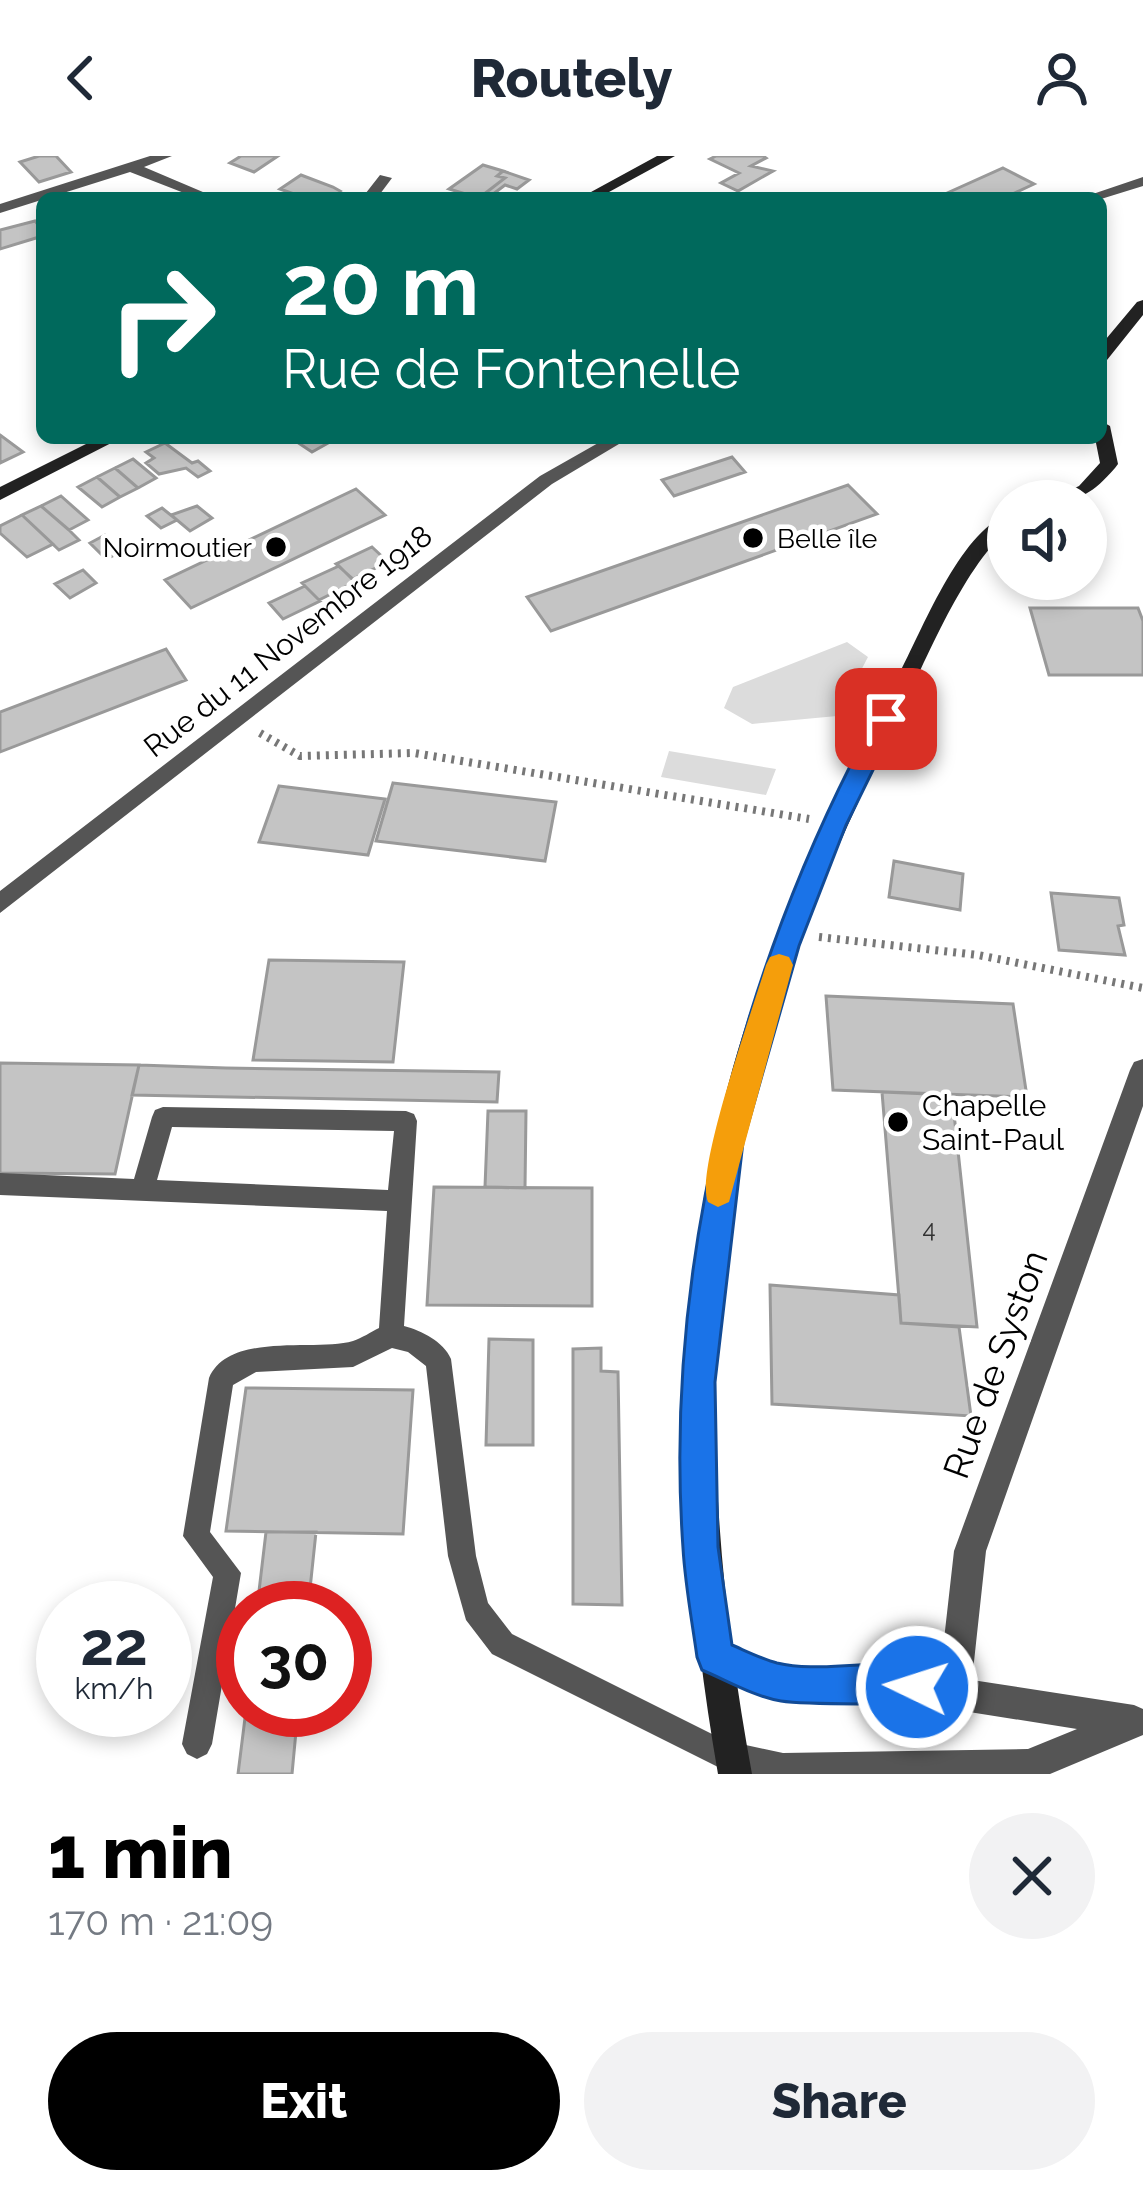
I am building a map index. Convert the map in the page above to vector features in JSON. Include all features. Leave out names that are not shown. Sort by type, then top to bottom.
[{"type":"street","points":[[53,192],[165,156]]},
{"type":"street","points":[[599,192],[668,156]]},
{"type":"street","points":[[130,167],[195,192]]},
{"type":"street","points":[[374,192],[385,178]]},
{"type":"street","points":[[1107,192],[1143,182]]},
{"type":"street","points":[[0,209],[36,197]]},
{"type":"street","points":[[1107,349],[1143,305]]},
{"type":"street","points":[[0,494],[100,444]]},
{"type":"street","name":"Rue du 11 Novembre 1918","points":[[0,904],[546,480],[609,444]]},
{"type":"street","points":[[1094,480],[1109,464],[1105,444]]},
{"type":"street","points":[[987,537],[979,544],[834,825],[793,929],[728,1142],[698,1382],[700,1547],[733,1767],[1017,1770],[1139,1721]]},
{"type":"street","name":"Rue de Syston","points":[[954,1692],[970,1551],[1143,1070]]},
{"type":"street","points":[[715,1657],[779,1682],[881,1682],[1139,1721]]},
{"type":"lane","points":[[143,1190],[163,1117],[406,1121],[391,1335]]},
{"type":"lane","points":[[0,1184],[399,1201]]},
{"type":"lane","points":[[197,1744],[227,1573],[196,1536],[222,1378],[253,1360],[353,1354],[391,1335],[414,1341],[438,1358],[462,1556],[476,1610],[502,1644],[733,1767]]},
{"type":"path","points":[[300,756],[414,753],[834,825]]},
{"type":"path","points":[[793,929],[833,941],[978,955],[1143,988]]},
{"type":"shaded area","points":[[847,642],[868,657],[837,716],[752,724],[724,708],[733,687]]},
{"type":"shaded area","points":[[669,751],[776,769],[766,795],[661,777]]},
{"type":"building","points":[[56,156],[71,172],[39,182],[20,162]]},
{"type":"building","points":[[241,156],[278,156],[254,172],[230,163]]},
{"type":"building","points":[[763,156],[766,158],[751,166],[773,171],[738,191],[721,183],[739,173],[710,159]]},
{"type":"building","points":[[483,165],[503,171],[497,176],[505,178],[487,192],[449,189]]},
{"type":"building","points":[[1003,168],[1034,184],[1017,192],[949,192]]},
{"type":"building","points":[[503,171],[529,180],[517,189],[505,185],[487,192],[505,178],[497,176]]},
{"type":"building","points":[[301,175],[340,191],[288,192],[280,189]]},
{"type":"building","points":[[35,221],[36,238],[0,249],[0,230]]},
{"type":"building","points":[[0,435],[23,452],[0,463]]},
{"type":"building","points":[[166,444],[210,471],[198,477],[186,468],[159,474],[146,463],[154,458],[146,452]]},
{"type":"building","points":[[300,444],[326,444],[312,452]]},
{"type":"building","points":[[732,457],[745,472],[674,496],[662,480]]},
{"type":"building","points":[[133,459],[156,478],[138,488],[115,468]]},
{"type":"building","points":[[115,468],[138,488],[120,497],[97,477]]},
{"type":"building","points":[[97,477],[120,497],[102,507],[78,487]]},
{"type":"building","name":"Belle île","points":[[848,485],[877,514],[551,631],[527,597]]},
{"type":"building","name":"Noirmoutier","points":[[356,489],[385,515],[191,608],[165,580]]},
{"type":"building","points":[[61,496],[88,520],[69,530],[41,506]]},
{"type":"building","points":[[41,506],[79,540],[59,550],[22,515]]},
{"type":"building","points":[[197,506],[212,518],[190,531],[171,515]]},
{"type":"building","points":[[162,508],[177,520],[161,528],[147,516]]},
{"type":"building","points":[[22,515],[53,544],[27,557],[0,533],[0,526]]},
{"type":"building","points":[[105,535],[123,551],[106,559],[90,543]]},
{"type":"building","points":[[372,547],[388,562],[353,579],[336,564]]},
{"type":"building","points":[[339,566],[355,582],[319,600],[302,583]]},
{"type":"building","points":[[83,570],[96,583],[70,598],[55,584]]},
{"type":"building","points":[[305,586],[320,601],[283,619],[269,603]]},
{"type":"building","points":[[1030,608],[1138,608],[1143,621],[1143,675],[1049,675]]},
{"type":"building","points":[[166,649],[186,680],[0,752],[0,712]]},
{"type":"building","points":[[393,783],[556,802],[545,861],[376,841]]},
{"type":"building","points":[[279,786],[385,799],[368,855],[259,842]]},
{"type":"building","points":[[894,861],[963,874],[960,910],[889,897]]},
{"type":"building","points":[[1051,893],[1119,898],[1124,925],[1118,926],[1125,955],[1059,950]]},
{"type":"building","points":[[269,960],[404,962],[393,1062],[253,1060]]},
{"type":"building","points":[[826,996],[1013,1004],[1027,1097],[833,1090]]},
{"type":"building","points":[[0,1063],[139,1065],[115,1174],[0,1173]]},
{"type":"building","points":[[139,1065],[499,1072],[497,1102],[132,1095]]},
{"type":"building","points":[[882,1092],[952,1095],[977,1327],[901,1323]]},
{"type":"building","points":[[488,1111],[526,1111],[525,1188],[485,1187]]},
{"type":"building","points":[[434,1187],[592,1188],[592,1306],[427,1305]]},
{"type":"building","points":[[770,1285],[899,1295],[901,1323],[959,1327],[971,1416],[772,1404]]},
{"type":"building","points":[[489,1339],[533,1340],[533,1445],[486,1445]]},
{"type":"building","points":[[601,1348],[601,1371],[618,1372],[622,1605],[573,1604],[573,1349]]},
{"type":"building","points":[[246,1388],[413,1390],[403,1534],[226,1531]]},
{"type":"building","points":[[266,1532],[316,1532],[311,1581],[260,1581]]},
{"type":"building","points":[[243,1737],[295,1737],[292,1774],[238,1774]]},
{"type":"slow traffic","points":[[718,1192],[779,965]]},
{"type":"place","name":"Belle île","points":[[753,538]]},
{"type":"place","name":"Noirmoutier","points":[[276,547]]},
{"type":"place","name":"Chapelle Saint-Paul","points":[[898,1122]]},
{"type":"route","points":[[886,719],[834,825],[785,946],[728,1142],[698,1382],[700,1547],[715,1657],[779,1682],[881,1682],[917,1687]]}]
